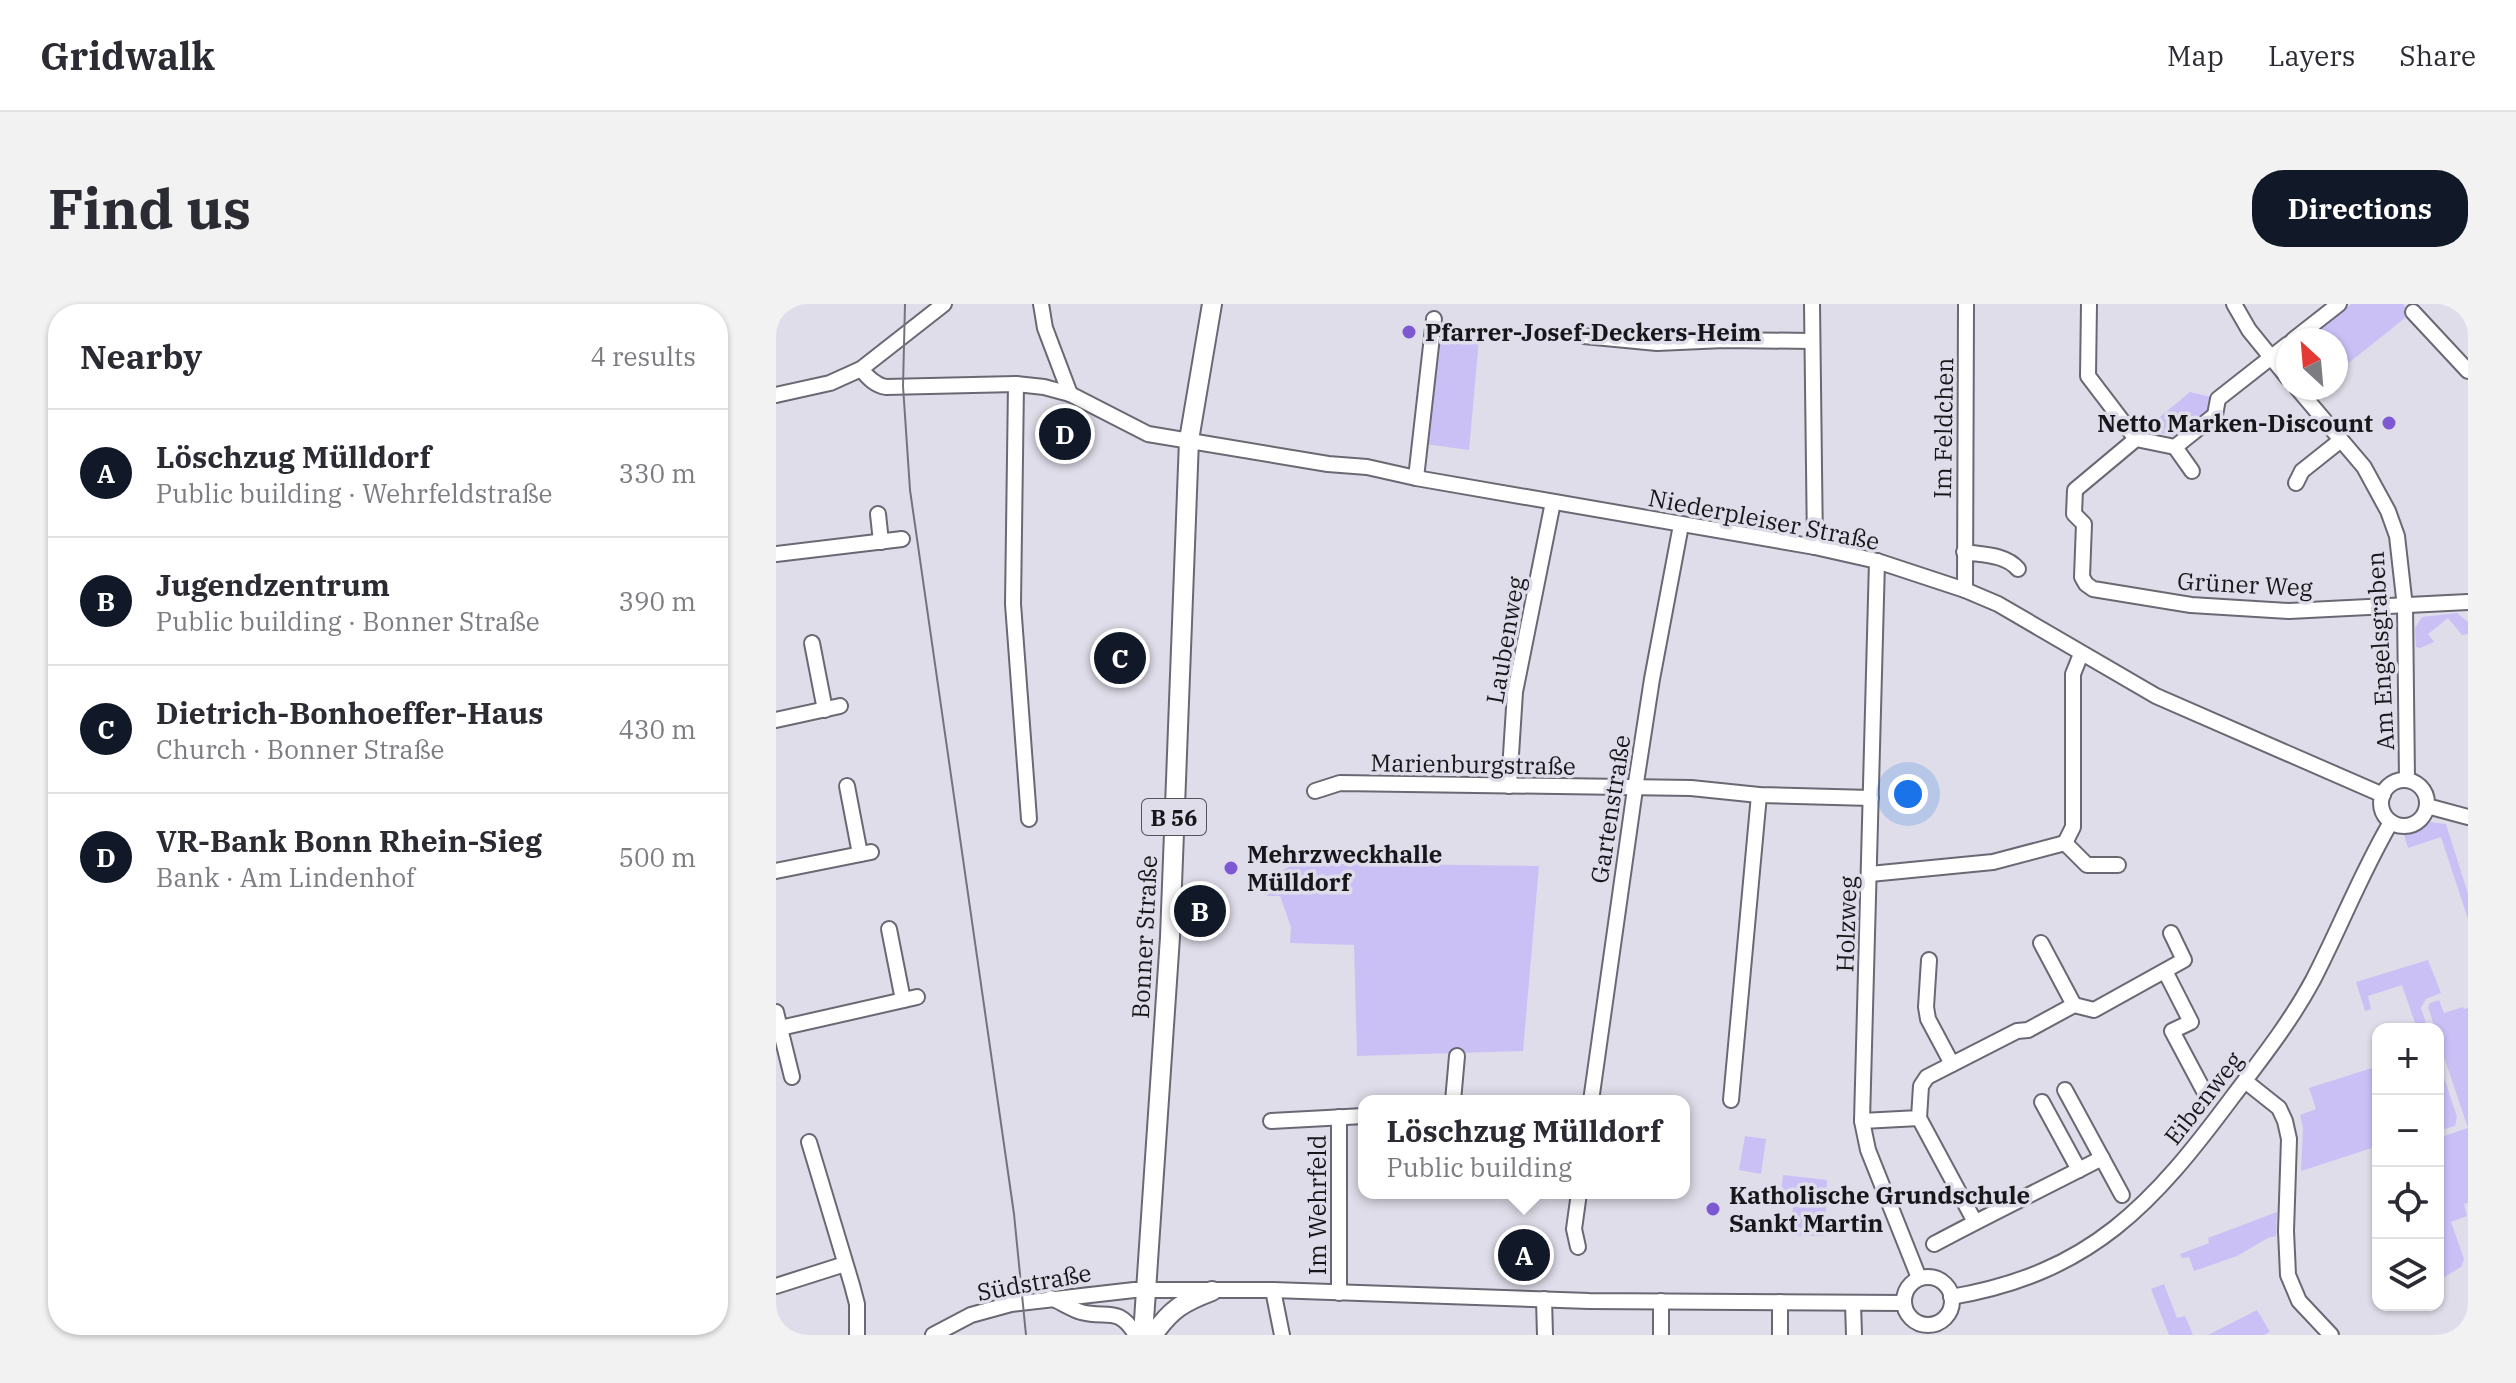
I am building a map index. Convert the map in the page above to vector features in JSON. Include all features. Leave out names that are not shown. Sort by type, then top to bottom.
[{"type":"main road","name":"Bonner Straße","points":[[1143,1335],[1170,937],[1189,440],[1212,304]]},
{"type":"main road","points":[[1153,1335],[1167,1315],[1186,1301],[1212,1291]]},
{"type":"street","points":[[776,395],[830,383],[861,369],[944,304]]},
{"type":"street","points":[[1041,304],[1045,328],[1070,394]]},
{"type":"street","points":[[1812,304],[1815,547]]},
{"type":"street","name":"Im Feldchen","points":[[1965,590],[1966,304]]},
{"type":"street","points":[[2089,304],[2088,376],[2136,439],[2175,447],[2192,471]]},
{"type":"street","points":[[2234,304],[2276,365]]},
{"type":"street","points":[[2308,328],[2339,304]]},
{"type":"street","points":[[2413,312],[2462,357],[2468,371]]},
{"type":"street","points":[[1416,478],[1434,319]]},
{"type":"street","points":[[1584,336],[1657,343],[1812,341]]},
{"type":"street","points":[[2175,447],[2215,415],[2218,399],[2276,353]]},
{"type":"street","name":"Niederpleiser Straße","points":[[861,369],[880,386],[886,387],[1016,384],[1044,387],[1070,394],[1148,434],[1348,467],[1367,467],[1815,547],[1877,561],[1998,604],[2156,696],[2383,795]]},
{"type":"street","points":[[1016,384],[1013,604],[1029,819]]},
{"type":"street","name":"Am Engelsgraben","points":[[2307,400],[2364,467],[2388,511],[2397,536],[2405,607],[2407,780]]},
{"type":"street","name":"Grüner Weg","points":[[2136,439],[2075,490],[2074,514],[2084,524],[2082,577],[2093,589],[2191,605],[2289,611],[2468,602]]},
{"type":"street","points":[[2296,483],[2302,471],[2341,440]]},
{"type":"street","name":"Laubenweg","points":[[1509,786],[1515,692],[1553,502]]},
{"type":"street","points":[[878,514],[881,542]]},
{"type":"street","name":"Gartenstraße","points":[[1592,1095],[1652,679],[1681,525]]},
{"type":"street","points":[[776,554],[902,539]]},
{"type":"street","points":[[1964,552],[2001,558],[2018,569]]},
{"type":"street","name":"Holzweg","points":[[1877,561],[1862,1121],[1868,1150],[1919,1278]]},
{"type":"street","points":[[812,643],[825,710]]},
{"type":"street","points":[[1870,874],[1993,862],[2065,843],[2073,827],[2073,674],[2081,654]]},
{"type":"street","points":[[776,720],[840,706]]},
{"type":"street","points":[[2407,780],[2420,787],[2427,806],[2413,824],[2406,826],[2391,822],[2381,808],[2383,795],[2392,783],[2407,780]]},
{"type":"street","name":"Marienburgstraße","points":[[1315,791],[1340,783],[1691,788],[1759,795],[1871,798]]},
{"type":"street","points":[[776,871],[865,853],[847,786]]},
{"type":"street","points":[[1731,1100],[1759,795]]},
{"type":"street","points":[[2427,806],[2468,817]]},
{"type":"street","name":"Eibenweg","points":[[1951,1297],[2006,1285],[2044,1271],[2080,1253],[2108,1234],[2151,1198],[2245,1081],[2305,994],[2391,822]]},
{"type":"street","points":[[2065,843],[2087,865],[2118,865]]},
{"type":"street","points":[[778,1028],[910,998],[889,929]]},
{"type":"street","points":[[1975,1222],[1919,1118],[1923,1081],[2017,1031],[2028,1030],[2074,1005],[2094,1010],[2184,960],[2171,933]]},
{"type":"street","points":[[2041,943],[2074,1005]]},
{"type":"street","points":[[1929,960],[1928,1019],[1952,1064]]},
{"type":"street","points":[[2165,971],[2191,1022],[2172,1031],[2205,1093]]},
{"type":"street","points":[[776,1012],[792,1077]]},
{"type":"street","points":[[1454,1095],[1457,1056]]},
{"type":"street","points":[[2245,1081],[2279,1108],[2285,1121],[2289,1139],[2288,1275],[2299,1301],[2331,1335]]},
{"type":"street","points":[[2065,1090],[2122,1195]]},
{"type":"street","points":[[2042,1102],[2079,1170]]},
{"type":"street","name":"Im Wehrfeld","points":[[1271,1121],[1358,1116]]},
{"type":"street","name":"Im Wehrfeld","points":[[1339,1117],[1339,1293]]},
{"type":"street","points":[[1862,1121],[1919,1118]]},
{"type":"street","points":[[809,1142],[857,1304],[857,1335]]},
{"type":"street","points":[[1934,1244],[2102,1158]]},
{"type":"street","points":[[1578,1199],[1574,1229],[1578,1247]]},
{"type":"street","points":[[776,1286],[845,1264]]},
{"type":"street","points":[[1926,1277],[1945,1284],[1951,1297],[1948,1313],[1937,1329],[1910,1317],[1904,1303],[1908,1287],[1919,1278],[1926,1277]]},
{"type":"street","name":"Südstraße","points":[[933,1335],[971,1315],[1011,1304],[1146,1290],[1904,1303]]},
{"type":"street","points":[[1273,1290],[1282,1335]]},
{"type":"street","points":[[1051,1298],[1082,1312],[1114,1313],[1131,1326],[1136,1335]]},
{"type":"street","points":[[1544,1299],[1545,1335]]},
{"type":"street","points":[[1661,1301],[1661,1335]]},
{"type":"street","points":[[1780,1302],[1780,1335]]},
{"type":"street","points":[[1853,1303],[1854,1335]]},
{"type":"shaded area","points":[[2351,304],[2403,304],[2410,314],[2348,363],[2348,328],[2323,328]]},
{"type":"shaded area","points":[[1438,325],[1480,328],[1469,450],[1425,444]]},
{"type":"shaded area","points":[[2190,392],[2211,397],[2207,412],[2179,437],[2144,430]]},
{"type":"shaded area","points":[[2457,613],[2468,622],[2468,634],[2462,635],[2448,618],[2428,634],[2434,642],[2416,647],[2415,628],[2422,617]]},
{"type":"shaded area","points":[[2430,822],[2446,824],[2468,894],[2468,919],[2441,837],[2408,848],[2404,835],[2418,831]]},
{"type":"shaded area","points":[[1296,863],[1539,866],[1523,1051],[1357,1056],[1354,945],[1290,943],[1291,927],[1280,896],[1267,896],[1281,871]]},
{"type":"shaded area","points":[[2428,960],[2441,993],[2426,999],[2421,1008],[2426,1023],[2415,1023],[2402,985],[2368,996],[2371,1009],[2365,1011],[2356,982]]},
{"type":"shaded area","points":[[2439,1000],[2444,1013],[2468,1008],[2468,1128],[2444,1057],[2444,1023],[2433,1023],[2428,1007]]},
{"type":"shaded area","points":[[2372,1068],[2372,1148],[2301,1171],[2303,1127],[2300,1115],[2316,1109],[2309,1088]]},
{"type":"shaded area","points":[[2444,1077],[2457,1117],[2455,1126],[2444,1129]]},
{"type":"shaded area","points":[[2468,1128],[2468,1203],[2464,1204],[2467,1216],[2451,1222],[2464,1259],[2461,1267],[2444,1277],[2444,1167],[2444,1136]]},
{"type":"shaded area","points":[[1745,1136],[1766,1139],[1761,1174],[1739,1170]]},
{"type":"shaded area","points":[[1783,1175],[1827,1180],[1825,1236],[1791,1235],[1793,1206],[1780,1204]]},
{"type":"shaded area","points":[[2277,1212],[2276,1236],[2237,1256],[2194,1271],[2189,1257],[2182,1258],[2180,1254],[2209,1243],[2208,1238]]},
{"type":"shaded area","points":[[2164,1284],[2177,1318],[2185,1316],[2193,1335],[2169,1335],[2151,1289]]},
{"type":"shaded area","points":[[2257,1310],[2270,1332],[2264,1335],[2208,1335]]},
{"type":"tram line","points":[[905,304],[903,386],[910,490],[1014,1214],[1026,1335]]},
{"type":"place","name":"Pfarrer-Josef-Deckers-Heim","points":[[1409,332]]},
{"type":"place","name":"Netto Marken-Discount","points":[[2389,423]]},
{"type":"place","name":"VR-Bank Bonn Rhein-Sieg","points":[[1065,434]]},
{"type":"place","name":"Dietrich-Bonhoeffer-Haus","points":[[1120,658]]},
{"type":"place","name":"Mehrzweckhalle Mülldorf","points":[[1231,868]]},
{"type":"place","name":"Jugendzentrum","points":[[1200,911]]},
{"type":"place","name":"Katholische Grundschule Sankt Martin","points":[[1713,1209]]},
{"type":"place","name":"Löschzug Mülldorf","points":[[1524,1255]]}]
